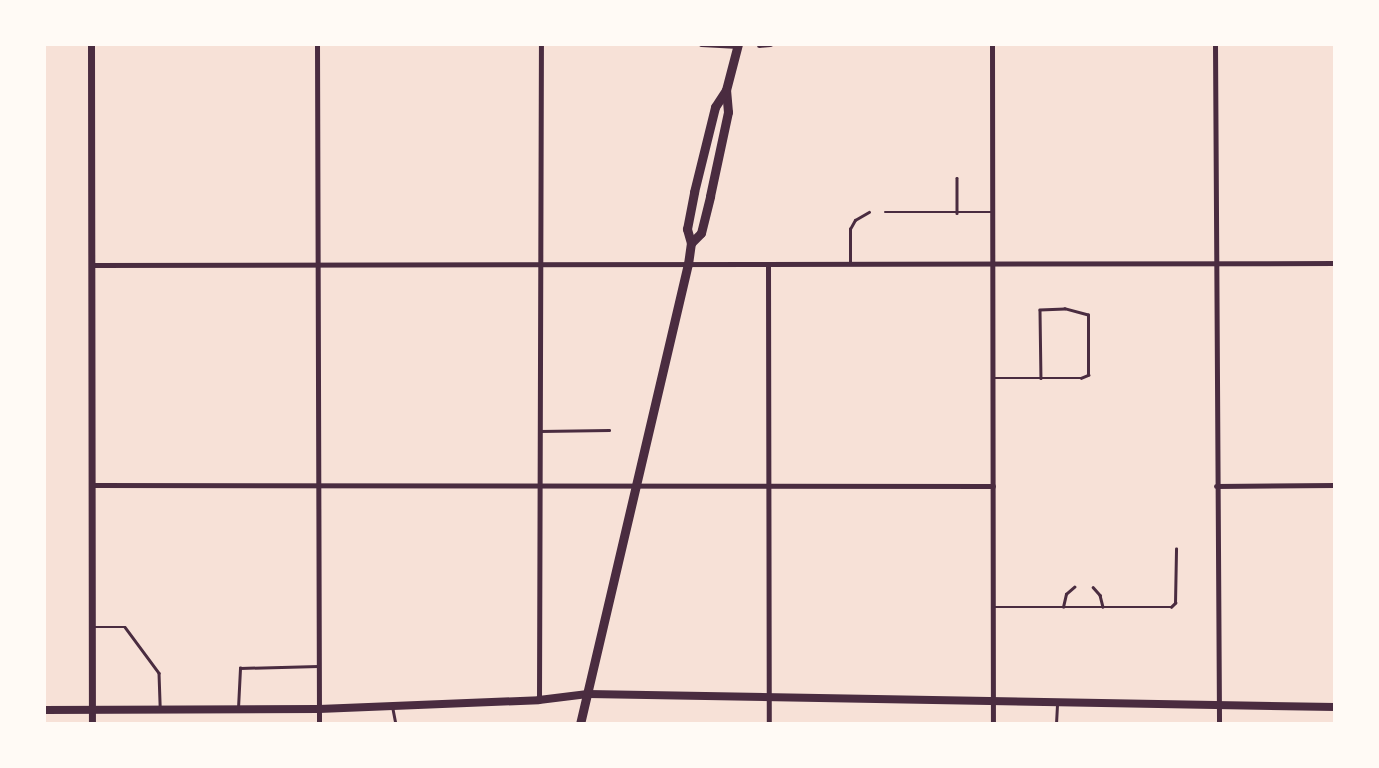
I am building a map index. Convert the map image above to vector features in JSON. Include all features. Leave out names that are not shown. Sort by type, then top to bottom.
[{"type":"main road","points":[[580,724],[688,264],[691,243],[687,229],[694,192],[715,107],[726,90],[738,45]]},
{"type":"main road","points":[[691,243],[701,233],[710,196],[728,112],[726,90]]},
{"type":"main road","points":[[44,710],[319,709],[539,700],[587,694],[768,695],[993,703],[1335,707]]},
{"type":"street","points":[[91,44],[92,724]]},
{"type":"street","points":[[317,44],[319,724]]},
{"type":"street","points":[[539,700],[541,44]]},
{"type":"street","points":[[701,44],[738,45]]},
{"type":"street","points":[[759,45],[770,44]]},
{"type":"street","points":[[992,44],[993,724]]},
{"type":"street","points":[[1215,44],[1219,724]]},
{"type":"street","points":[[92,265],[1335,263]]},
{"type":"street","points":[[768,264],[769,724]]},
{"type":"street","points":[[93,485],[993,486]]},
{"type":"street","points":[[1216,486],[1335,485]]},
{"type":"lane","points":[[957,178],[957,213]]},
{"type":"lane","points":[[850,263],[850,229],[855,220],[869,212]]},
{"type":"lane","points":[[885,212],[993,212]]},
{"type":"lane","points":[[993,378],[1041,378],[1081,378],[1088,375],[1088,314],[1065,309],[1040,310],[1041,378]]},
{"type":"lane","points":[[540,431],[609,430]]},
{"type":"lane","points":[[993,607],[1174,606],[1176,549]]},
{"type":"lane","points":[[1063,607],[1066,594],[1074,587]]},
{"type":"lane","points":[[1093,587],[1100,594],[1103,607]]},
{"type":"lane","points":[[93,627],[125,627],[159,673],[160,710]]},
{"type":"lane","points":[[237,710],[240,668],[318,666]]},
{"type":"lane","points":[[1056,724],[1057,704]]},
{"type":"lane","points":[[393,706],[396,724]]}]
